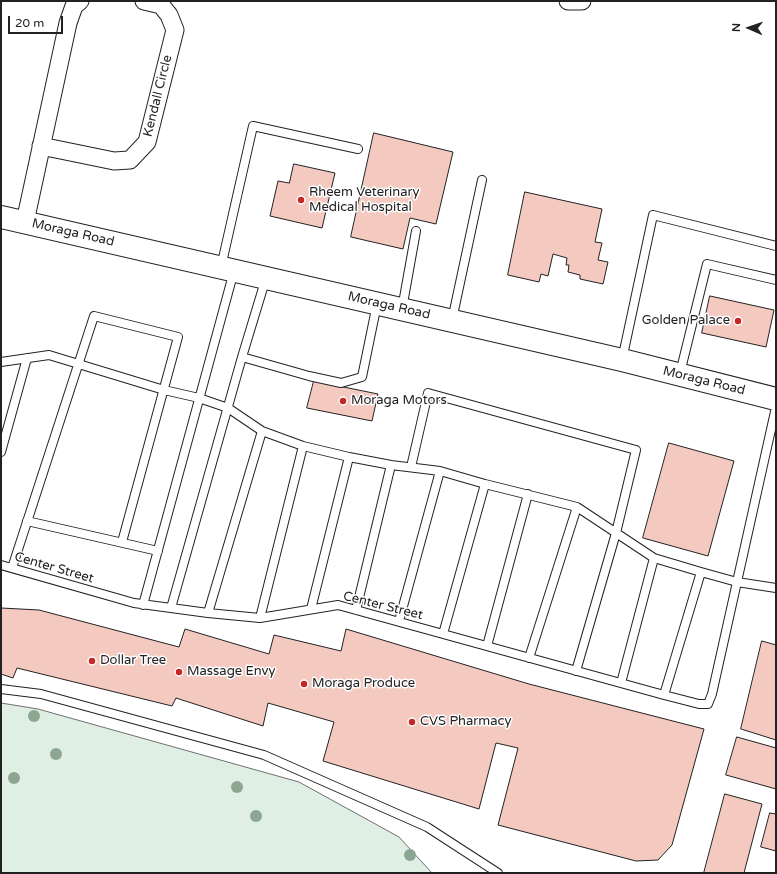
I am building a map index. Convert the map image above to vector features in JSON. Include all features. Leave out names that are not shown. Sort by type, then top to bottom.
[{"type":"main road","name":"Moraga Road","points":[[1,216],[622,360],[776,399]]},
{"type":"street","points":[[25,222],[68,23],[74,6],[80,1]]},
{"type":"street","name":"Kendall Circle","points":[[41,146],[114,161],[130,160],[147,142],[175,30],[169,15],[161,5],[144,1]]},
{"type":"street","points":[[568,1],[582,1]]},
{"type":"lane","points":[[143,605],[199,398],[228,269],[253,126],[358,149]]},
{"type":"lane","points":[[452,321],[482,180]]},
{"type":"lane","points":[[622,360],[653,215],[776,246]]},
{"type":"lane","points":[[402,309],[416,231]]},
{"type":"lane","points":[[680,374],[707,264],[776,280]]},
{"type":"lane","points":[[171,608],[242,357],[266,278]]},
{"type":"lane","points":[[242,357],[309,376],[342,383],[362,377],[377,303]]},
{"type":"lane","points":[[12,568],[94,316],[178,337],[122,542]]},
{"type":"lane","points":[[1,362],[49,355],[164,390],[199,398],[228,408],[262,431],[303,446],[391,465],[440,471],[577,507],[654,558],[737,582],[776,588]]},
{"type":"lane","points":[[1,452],[27,358]]},
{"type":"lane","points":[[411,467],[428,393],[636,450],[616,533],[576,670]]},
{"type":"lane","points":[[737,582],[776,407]]},
{"type":"lane","points":[[208,613],[262,431]]},
{"type":"lane","points":[[260,618],[303,446]]},
{"type":"lane","points":[[311,609],[349,457]]},
{"type":"lane","points":[[356,610],[391,465]]},
{"type":"lane","points":[[399,622],[440,471]]},
{"type":"lane","points":[[443,634],[485,484]]},
{"type":"lane","points":[[487,646],[528,494]]},
{"type":"lane","points":[[529,658],[577,507]]},
{"type":"lane","points":[[27,521],[158,551]]},
{"type":"lane","points":[[621,683],[654,558]]},
{"type":"lane","name":"Center Street","points":[[1,565],[134,603],[208,613],[260,618],[338,605],[699,704],[708,704],[712,694],[737,582]]},
{"type":"lane","points":[[664,695],[701,572]]},
{"type":"lane","points":[[1,689],[41,694],[264,755],[427,827],[498,873]]},
{"type":"green space","points":[[1,703],[38,709],[299,782],[399,837],[432,873],[1,873]]},
{"type":"building","points":[[374,133],[453,152],[436,224],[410,218],[403,249],[351,237]]},
{"type":"building","name":"Rheem Veterinary Medical Hospital","points":[[294,164],[335,173],[322,228],[270,216],[278,181],[289,183]]},
{"type":"building","points":[[525,192],[602,209],[595,242],[602,243],[598,260],[608,262],[603,284],[580,279],[580,275],[568,272],[569,265],[566,265],[567,258],[553,254],[548,276],[541,274],[539,282],[508,275]]},
{"type":"building","name":"Golden Palace","points":[[710,296],[774,310],[766,347],[702,333]]},
{"type":"building","name":"Moraga Motors","points":[[314,381],[378,394],[372,421],[307,408]]},
{"type":"building","points":[[669,443],[734,461],[708,556],[643,538]]},
{"type":"building","points":[[1,608],[39,610],[179,647],[185,629],[269,654],[274,635],[341,651],[346,629],[529,684],[704,729],[672,845],[658,860],[636,861],[498,825],[518,748],[496,743],[479,809],[323,761],[334,722],[268,703],[263,726],[176,698],[172,706],[17,668],[13,678],[1,674]]},
{"type":"building","points":[[762,641],[776,645],[776,740],[741,729]]},
{"type":"building","points":[[737,737],[776,748],[776,789],[726,775]]},
{"type":"building","points":[[725,794],[762,804],[744,873],[704,873]]},
{"type":"building","points":[[770,813],[776,814],[776,851],[761,847]]},
{"type":"place","name":"Rheem Veterinary Medical Hospital","points":[[301,200]]},
{"type":"place","name":"Golden Palace","points":[[738,321]]},
{"type":"place","name":"Moraga Motors","points":[[343,401]]},
{"type":"place","name":"Dollar Tree","points":[[92,661]]},
{"type":"place","name":"Massage Envy","points":[[179,672]]},
{"type":"place","name":"Moraga Produce","points":[[304,684]]},
{"type":"place","name":"CVS Pharmacy","points":[[412,722]]}]
